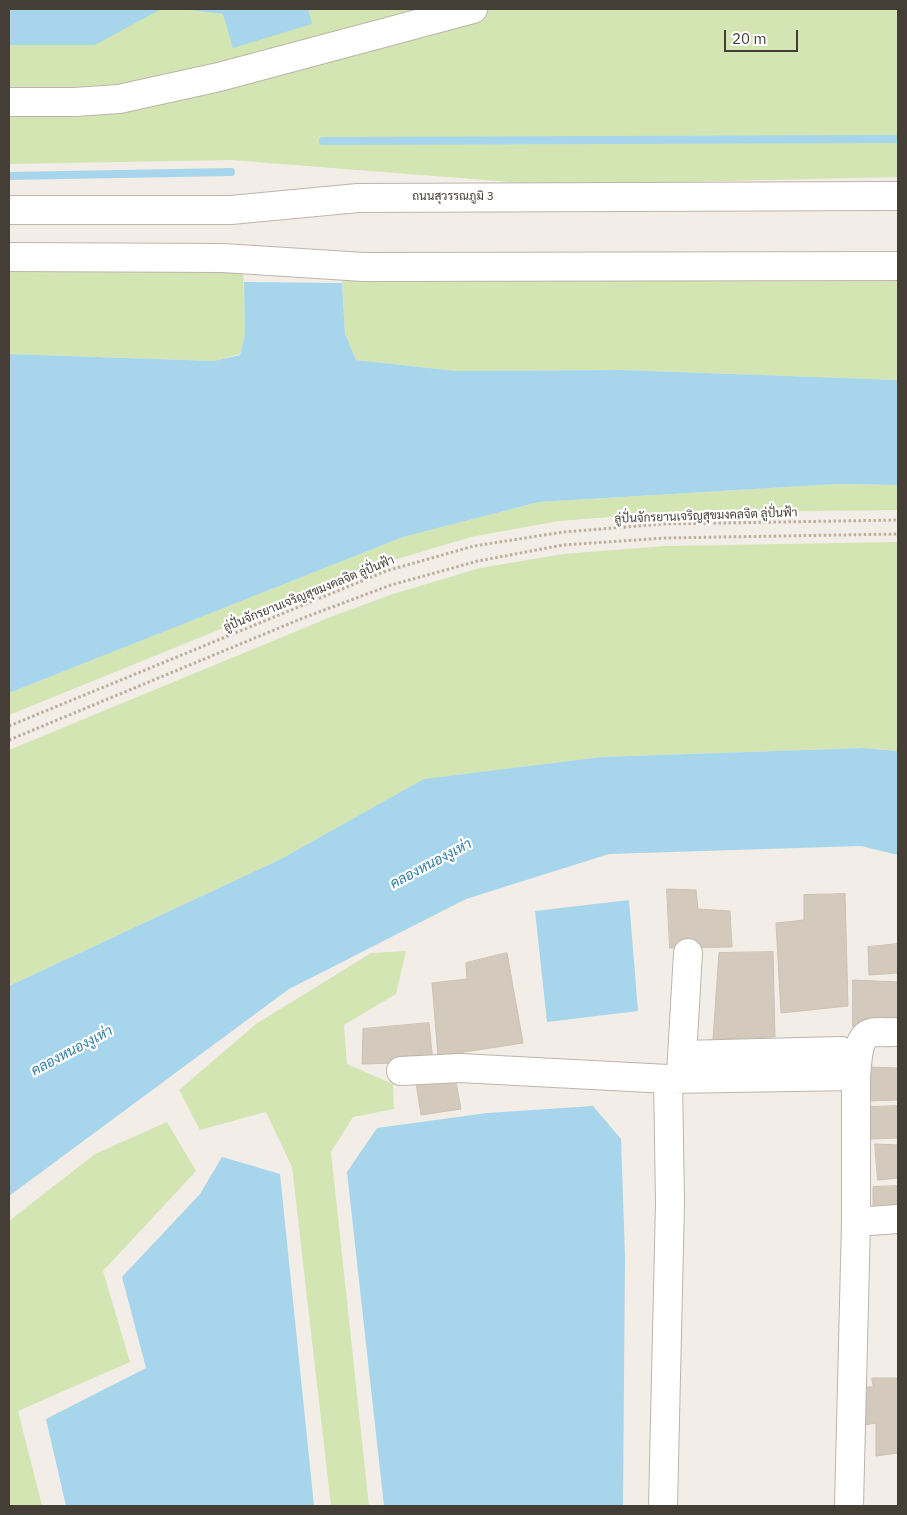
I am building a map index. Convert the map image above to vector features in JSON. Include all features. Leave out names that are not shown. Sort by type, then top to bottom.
[{"type":"street","points":[[9,102],[75,102],[119,99],[219,77],[473,9]]},
{"type":"street","name":"ถนนสุวรรณภูมิ 3","points":[[9,210],[231,210],[358,198],[898,196]]},
{"type":"street","points":[[9,257],[223,258],[364,267],[898,266]]},
{"type":"street","points":[[663,1506],[670,1203],[677,1070],[688,953]]},
{"type":"street","points":[[849,1506],[856,1222],[856,1076],[860,1047],[865,1036],[871,1033],[895,1032]]},
{"type":"street","points":[[677,1070],[841,1051]]},
{"type":"street","points":[[401,1071],[460,1068],[677,1070],[856,1076]]},
{"type":"street","points":[[856,1222],[898,1219]]},
{"type":"path","name":"ลู่ปั่นจักรยานเจริญสุขมงคลจิต ลู่ปั่นฟ้า","points":[[9,726],[386,571],[474,546],[563,532],[663,524],[898,520]]},
{"type":"path","points":[[9,740],[303,618],[391,585],[478,561],[562,546],[665,538],[898,534]]},
{"type":"green space","points":[[9,9],[898,9],[898,177],[548,185],[231,160],[9,164]]},
{"type":"green space","points":[[341,261],[898,273],[898,380],[622,370],[456,371],[356,360],[345,334]]},
{"type":"green space","points":[[243,266],[245,334],[240,354],[215,361],[9,354],[9,271]]},
{"type":"green space","points":[[837,484],[898,485],[898,510],[661,513],[559,521],[471,537],[381,564],[9,715],[9,693],[403,537],[539,502]]},
{"type":"green space","points":[[898,542],[898,751],[863,748],[601,757],[425,779],[281,859],[9,986],[9,750],[333,616],[393,594],[480,568],[563,554],[665,546]]},
{"type":"green space","points":[[406,951],[396,994],[344,1025],[347,1064],[393,1084],[394,1109],[353,1117],[331,1152],[369,1506],[331,1506],[292,1167],[266,1112],[200,1130],[179,1090],[256,1024],[371,953]]},
{"type":"green space","points":[[167,1122],[196,1171],[103,1271],[130,1362],[18,1411],[42,1506],[9,1506],[9,1221],[95,1154]]},
{"type":"water","points":[[9,9],[161,9],[95,45],[9,45]]},
{"type":"water","points":[[182,9],[308,9],[312,24],[233,48],[223,14]]},
{"type":"water","points":[[244,282],[342,283],[345,334],[356,360],[456,371],[622,370],[898,380],[898,485],[837,484],[539,502],[403,537],[9,693],[9,354],[214,361],[240,355],[245,334]]},
{"type":"water","name":"คลองหนองงูเห่า","points":[[863,748],[898,751],[898,855],[861,846],[609,854],[466,899],[289,989],[9,1196],[9,986],[281,859],[424,779],[601,757]]},
{"type":"water","points":[[629,900],[638,1011],[547,1022],[535,911]]},
{"type":"water","points":[[593,1106],[621,1139],[625,1256],[623,1506],[384,1506],[347,1172],[377,1128],[487,1113]]},
{"type":"water","points":[[222,1157],[280,1174],[314,1506],[66,1506],[46,1419],[146,1368],[122,1277],[200,1194]]},
{"type":"building","points":[[667,889],[696,890],[698,909],[730,911],[732,947],[670,948]]},
{"type":"building","points":[[845,894],[848,1006],[781,1013],[776,923],[804,920],[804,895]]},
{"type":"building","points":[[898,944],[898,973],[869,975],[868,947]]},
{"type":"building","points":[[773,952],[775,1037],[713,1039],[719,953]]},
{"type":"building","points":[[507,953],[523,1043],[438,1056],[432,983],[467,979],[466,963]]},
{"type":"building","points":[[853,980],[898,982],[898,1032],[853,1027]]},
{"type":"building","points":[[429,1023],[433,1062],[362,1064],[363,1029]]},
{"type":"building","points":[[869,1067],[898,1068],[898,1100],[869,1101]]},
{"type":"building","points":[[455,1077],[461,1109],[421,1115],[416,1083]]},
{"type":"building","points":[[898,1106],[898,1138],[871,1139],[870,1107]]},
{"type":"building","points":[[875,1144],[898,1145],[898,1178],[878,1180]]},
{"type":"building","points":[[898,1186],[898,1213],[873,1214],[873,1187]]},
{"type":"building","points":[[872,1378],[898,1378],[898,1453],[876,1456],[876,1423],[864,1425],[864,1387],[873,1387]]},
{"type":"waterway","points":[[323,141],[898,139]]},
{"type":"waterway","points":[[9,176],[231,172]]}]
